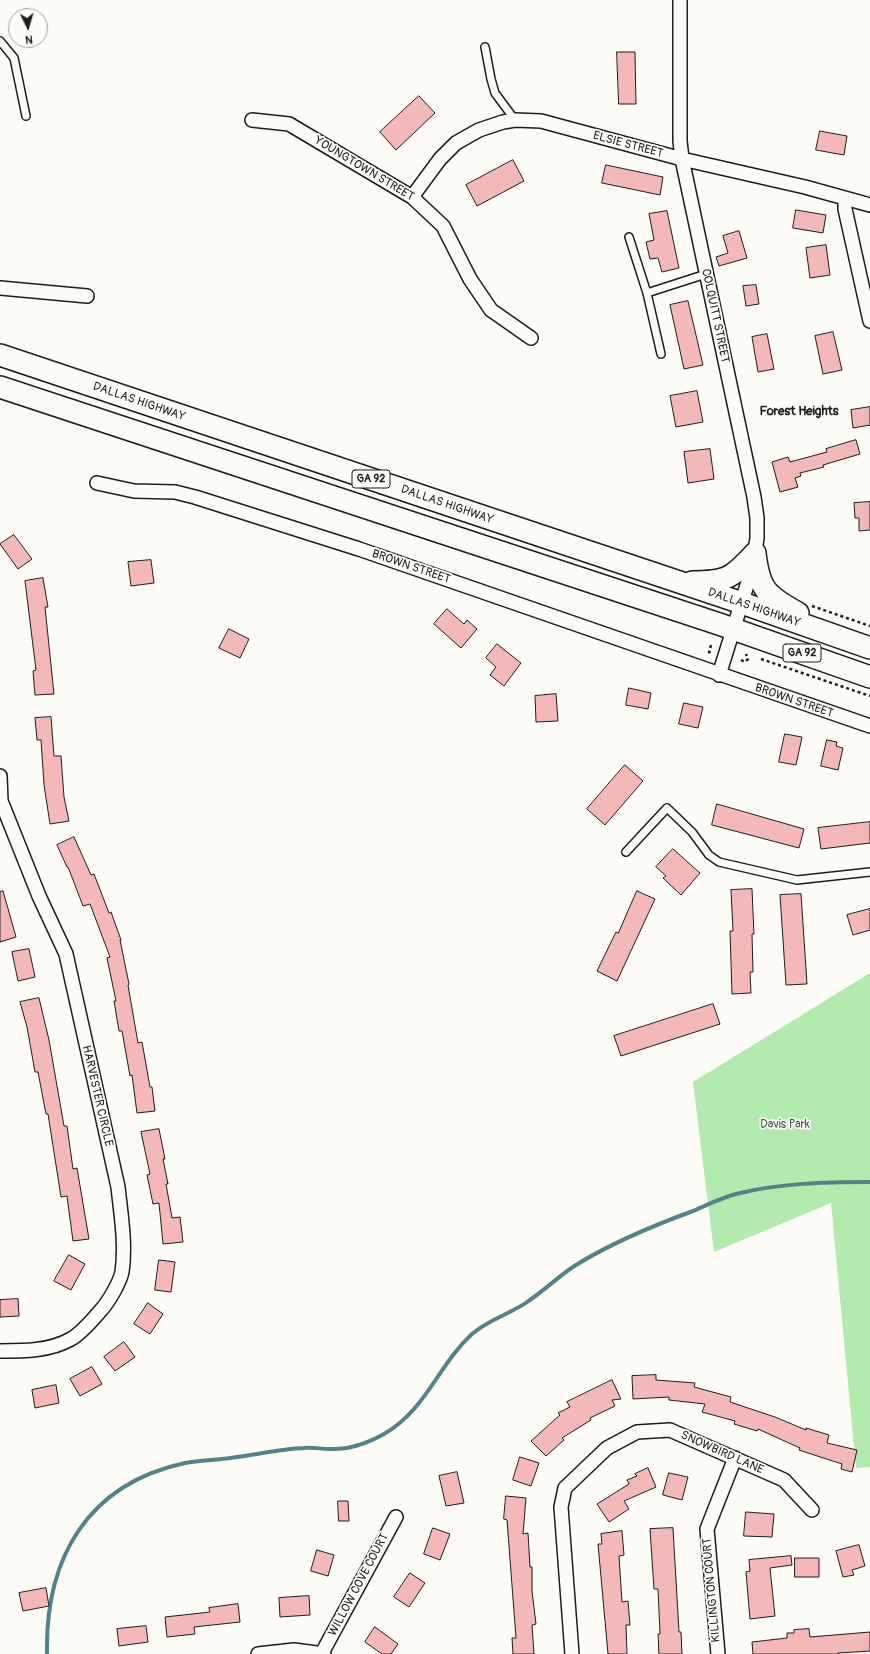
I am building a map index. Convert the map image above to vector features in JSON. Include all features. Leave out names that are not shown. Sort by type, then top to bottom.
[{"type":"main road","name":"DALLAS HIGHWAY","points":[[0,355],[742,603],[870,648]]},
{"type":"main road","name":"GA 92","points":[[0,387],[733,629],[870,677]]},
{"type":"main road","points":[[677,582],[713,582],[722,580],[738,571],[755,553]]},
{"type":"main road","points":[[755,553],[757,570],[761,582],[772,598],[848,640]]},
{"type":"street","name":"COLQUITT STREET","points":[[680,0],[680,141],[682,159],[754,497],[757,518],[755,553],[742,603],[733,629]]},
{"type":"street","name":"YOUNGTOWN STREET","points":[[252,120],[289,124],[412,197],[443,226],[470,280],[491,310],[531,338]]},
{"type":"street","name":"ELSIE STREET","points":[[412,197],[440,159],[456,143],[479,130],[503,122],[515,120],[540,121],[682,159],[805,187],[870,205]]},
{"type":"street","points":[[845,198],[845,210],[870,321]]},
{"type":"street","points":[[0,288],[87,296]]},
{"type":"street","name":"BROWN STREET","points":[[98,483],[134,491],[175,492],[195,497],[359,549],[719,675],[870,726]]},
{"type":"street","points":[[719,675],[733,629]]},
{"type":"street","name":"HARVESTER CIRCLE","points":[[0,776],[1,801],[38,896],[66,954],[118,1187],[124,1254],[122,1274],[107,1302],[91,1322],[72,1339],[50,1348],[22,1351],[0,1351]]},
{"type":"street","name":"SNOWBIRD LANE","points":[[572,1654],[561,1507],[565,1488],[607,1448],[637,1432],[670,1430],[784,1480],[812,1510]]},
{"type":"street","name":"KILLINGTON COURT","points":[[718,1654],[707,1529],[735,1458]]},
{"type":"street","name":"WILLOW COVE COURT","points":[[323,1653],[396,1517]]},
{"type":"street","points":[[258,1654],[294,1650],[323,1653]]},
{"type":"lane","points":[[0,41],[14,58],[26,116]]},
{"type":"lane","points":[[485,47],[495,93],[515,120]]},
{"type":"lane","points":[[629,237],[647,293],[661,354]]},
{"type":"lane","points":[[647,293],[706,274]]},
{"type":"lane","points":[[626,852],[667,808],[692,832],[709,855],[719,862],[797,880],[870,872]]},
{"type":"path","points":[[807,604],[870,626]]},
{"type":"path","points":[[711,645],[709,652],[714,654]]},
{"type":"path","points":[[741,660],[745,662],[748,659],[746,654]]},
{"type":"path","points":[[761,659],[870,696]]},
{"type":"green space","name":"Davis Park","points":[[870,973],[870,1467],[856,1468],[831,1203],[714,1252],[693,1082]]},
{"type":"building","points":[[617,52],[635,52],[636,104],[619,104]]},
{"type":"building","points":[[419,96],[435,113],[396,150],[380,132]]},
{"type":"building","points":[[820,131],[847,136],[844,155],[816,150]]},
{"type":"building","points":[[513,160],[524,181],[477,206],[466,185]]},
{"type":"building","points":[[606,165],[663,177],[660,195],[602,183]]},
{"type":"building","points":[[796,210],[826,215],[823,233],[793,228]]},
{"type":"building","points":[[667,211],[679,268],[662,272],[658,258],[650,259],[646,242],[654,240],[649,214]]},
{"type":"building","points":[[739,231],[747,258],[719,266],[716,257],[728,253],[723,236]]},
{"type":"building","points":[[826,245],[830,275],[810,278],[806,248]]},
{"type":"building","points":[[756,285],[759,304],[746,306],[743,286]]},
{"type":"building","points":[[688,301],[703,365],[684,369],[670,305]]},
{"type":"building","points":[[833,332],[842,370],[823,374],[815,336]]},
{"type":"building","points":[[767,334],[774,369],[758,372],[752,337]]},
{"type":"building","points":[[697,391],[703,422],[676,427],[670,396]]},
{"type":"building","points":[[870,407],[870,425],[853,428],[851,410]]},
{"type":"building","points":[[856,440],[860,454],[823,465],[824,467],[800,473],[801,476],[795,478],[798,487],[780,492],[772,462],[788,457],[790,462],[827,452],[826,449]]},
{"type":"building","points":[[710,449],[714,479],[688,483],[684,452]]},
{"type":"building","points":[[870,502],[870,530],[859,531],[859,518],[855,518],[854,503]]},
{"type":"building","points":[[14,535],[32,559],[18,569],[0,544]]},
{"type":"building","points":[[151,560],[154,583],[131,586],[128,562]]},
{"type":"building","points":[[43,578],[48,607],[45,607],[54,694],[35,695],[33,671],[36,670],[25,581]]},
{"type":"building","points":[[447,609],[464,624],[467,620],[477,629],[461,648],[434,624]]},
{"type":"building","points":[[229,629],[249,639],[240,658],[219,648]]},
{"type":"building","points":[[497,644],[521,663],[504,686],[490,675],[496,667],[486,658]]},
{"type":"building","points":[[629,688],[651,693],[648,709],[626,705]]},
{"type":"building","points":[[556,694],[558,721],[536,722],[535,696]]},
{"type":"building","points":[[684,703],[703,707],[698,728],[679,724]]},
{"type":"building","points":[[51,717],[54,756],[61,756],[64,797],[69,821],[50,824],[44,785],[41,740],[37,740],[35,718]]},
{"type":"building","points":[[785,734],[802,737],[796,765],[779,762]]},
{"type":"building","points":[[827,740],[837,742],[836,746],[843,748],[838,770],[821,766]]},
{"type":"building","points":[[625,765],[643,781],[605,825],[587,809]]},
{"type":"building","points":[[717,804],[804,829],[799,848],[712,825]]},
{"type":"building","points":[[870,822],[870,843],[821,849],[818,828]]},
{"type":"building","points":[[74,837],[91,875],[94,874],[109,913],[111,912],[121,940],[138,1043],[142,1042],[150,1087],[152,1087],[155,1111],[137,1113],[132,1075],[130,1076],[122,1031],[119,1031],[114,1001],[116,1001],[107,958],[110,957],[90,904],[83,906],[68,867],[57,845]]},
{"type":"building","points":[[673,849],[700,873],[681,895],[663,878],[666,876],[656,867]]},
{"type":"building","points":[[752,889],[754,934],[752,934],[753,972],[750,972],[751,993],[732,994],[730,931],[733,931],[731,890]]},
{"type":"building","points":[[3,891],[16,937],[0,942],[0,892]]},
{"type":"building","points":[[637,891],[655,899],[617,981],[597,971],[616,932],[618,933]]},
{"type":"building","points":[[801,894],[807,984],[786,985],[780,895]]},
{"type":"building","points":[[870,909],[870,930],[853,935],[847,915]]},
{"type":"building","points":[[29,949],[35,977],[18,981],[12,952]]},
{"type":"building","points":[[39,998],[49,1040],[64,1126],[67,1126],[73,1169],[77,1168],[89,1239],[73,1241],[67,1196],[61,1197],[48,1114],[46,1114],[38,1072],[35,1072],[27,1027],[20,1002]]},
{"type":"building","points":[[713,1004],[720,1024],[621,1056],[614,1036]]},
{"type":"building","points":[[159,1129],[165,1159],[163,1159],[172,1218],[180,1217],[183,1242],[163,1244],[159,1203],[153,1204],[147,1175],[150,1174],[141,1132]]},
{"type":"building","points":[[69,1255],[85,1264],[71,1290],[54,1281]]},
{"type":"building","points":[[159,1260],[175,1262],[171,1292],[155,1290]]},
{"type":"building","points":[[18,1299],[19,1316],[0,1317],[0,1300]]},
{"type":"building","points":[[148,1303],[163,1314],[150,1334],[134,1324]]},
{"type":"building","points":[[124,1342],[135,1357],[115,1371],[104,1357]]},
{"type":"building","points":[[92,1367],[102,1384],[80,1396],[70,1379]]},
{"type":"building","points":[[656,1375],[656,1380],[695,1383],[694,1387],[731,1397],[730,1402],[775,1417],[806,1430],[806,1428],[829,1435],[827,1443],[857,1450],[852,1472],[841,1469],[842,1464],[799,1450],[800,1448],[758,1429],[757,1431],[734,1424],[735,1421],[702,1412],[705,1404],[669,1400],[669,1397],[633,1399],[632,1376]]},
{"type":"building","points":[[612,1380],[621,1399],[612,1400],[615,1406],[590,1418],[591,1420],[562,1438],[564,1440],[546,1456],[531,1441],[560,1415],[558,1413],[570,1407],[567,1402]]},
{"type":"building","points":[[56,1385],[59,1403],[35,1408],[32,1390]]},
{"type":"building","points":[[520,1457],[539,1463],[531,1486],[513,1480]]},
{"type":"building","points":[[648,1468],[656,1487],[624,1501],[629,1509],[609,1522],[597,1504],[629,1484],[627,1480],[637,1476],[635,1474]]},
{"type":"building","points":[[457,1472],[464,1503],[446,1506],[439,1476]]},
{"type":"building","points":[[669,1473],[688,1477],[682,1500],[663,1495]]},
{"type":"building","points":[[506,1496],[526,1498],[523,1534],[528,1533],[530,1567],[532,1567],[532,1591],[536,1624],[532,1625],[534,1654],[513,1654],[512,1638],[516,1638],[507,1520],[504,1519]]},
{"type":"building","points":[[338,1501],[348,1501],[349,1521],[339,1521]]},
{"type":"building","points":[[746,1512],[774,1514],[772,1537],[744,1536]]},
{"type":"building","points":[[433,1528],[450,1534],[440,1560],[424,1554]]},
{"type":"building","points":[[673,1528],[679,1632],[681,1632],[682,1654],[659,1654],[658,1634],[660,1634],[658,1589],[654,1589],[650,1529]]},
{"type":"building","points":[[622,1531],[624,1555],[619,1556],[622,1602],[628,1601],[630,1625],[626,1625],[627,1654],[608,1654],[598,1544],[602,1544],[601,1534]]},
{"type":"building","points":[[859,1545],[865,1566],[852,1570],[854,1575],[843,1577],[836,1551]]},
{"type":"building","points":[[317,1550],[334,1555],[328,1576],[311,1571]]},
{"type":"building","points":[[791,1556],[792,1565],[770,1568],[775,1616],[750,1619],[746,1572],[750,1571],[749,1560]]},
{"type":"building","points":[[795,1558],[819,1558],[819,1577],[795,1577]]},
{"type":"building","points":[[410,1573],[425,1583],[409,1607],[394,1597]]},
{"type":"building","points":[[46,1588],[49,1606],[23,1611],[19,1593]]},
{"type":"building","points":[[309,1596],[310,1615],[280,1617],[279,1598]]},
{"type":"building","points":[[238,1604],[240,1622],[194,1627],[195,1634],[167,1637],[165,1617],[210,1612],[209,1608]]},
{"type":"building","points":[[146,1626],[148,1642],[119,1646],[117,1629]]},
{"type":"building","points":[[375,1627],[398,1644],[391,1654],[382,1654],[365,1642]]},
{"type":"building","points":[[809,1629],[810,1637],[870,1632],[870,1651],[838,1654],[753,1654],[752,1642],[787,1638],[787,1633],[794,1633],[794,1630]]},
{"type":"waterway","points":[[47,1654],[48,1619],[54,1587],[64,1557],[78,1531],[98,1508],[122,1488],[151,1473],[185,1463],[231,1458],[278,1450],[310,1448],[336,1449],[358,1445],[371,1440],[384,1434],[399,1424],[411,1412],[422,1400],[460,1346],[472,1334],[486,1324],[523,1305],[570,1269],[604,1249],[648,1229],[736,1194],[786,1185],[870,1182]]},
{"type":"district","name":"Forest Heights","points":[[799,412]]}]
